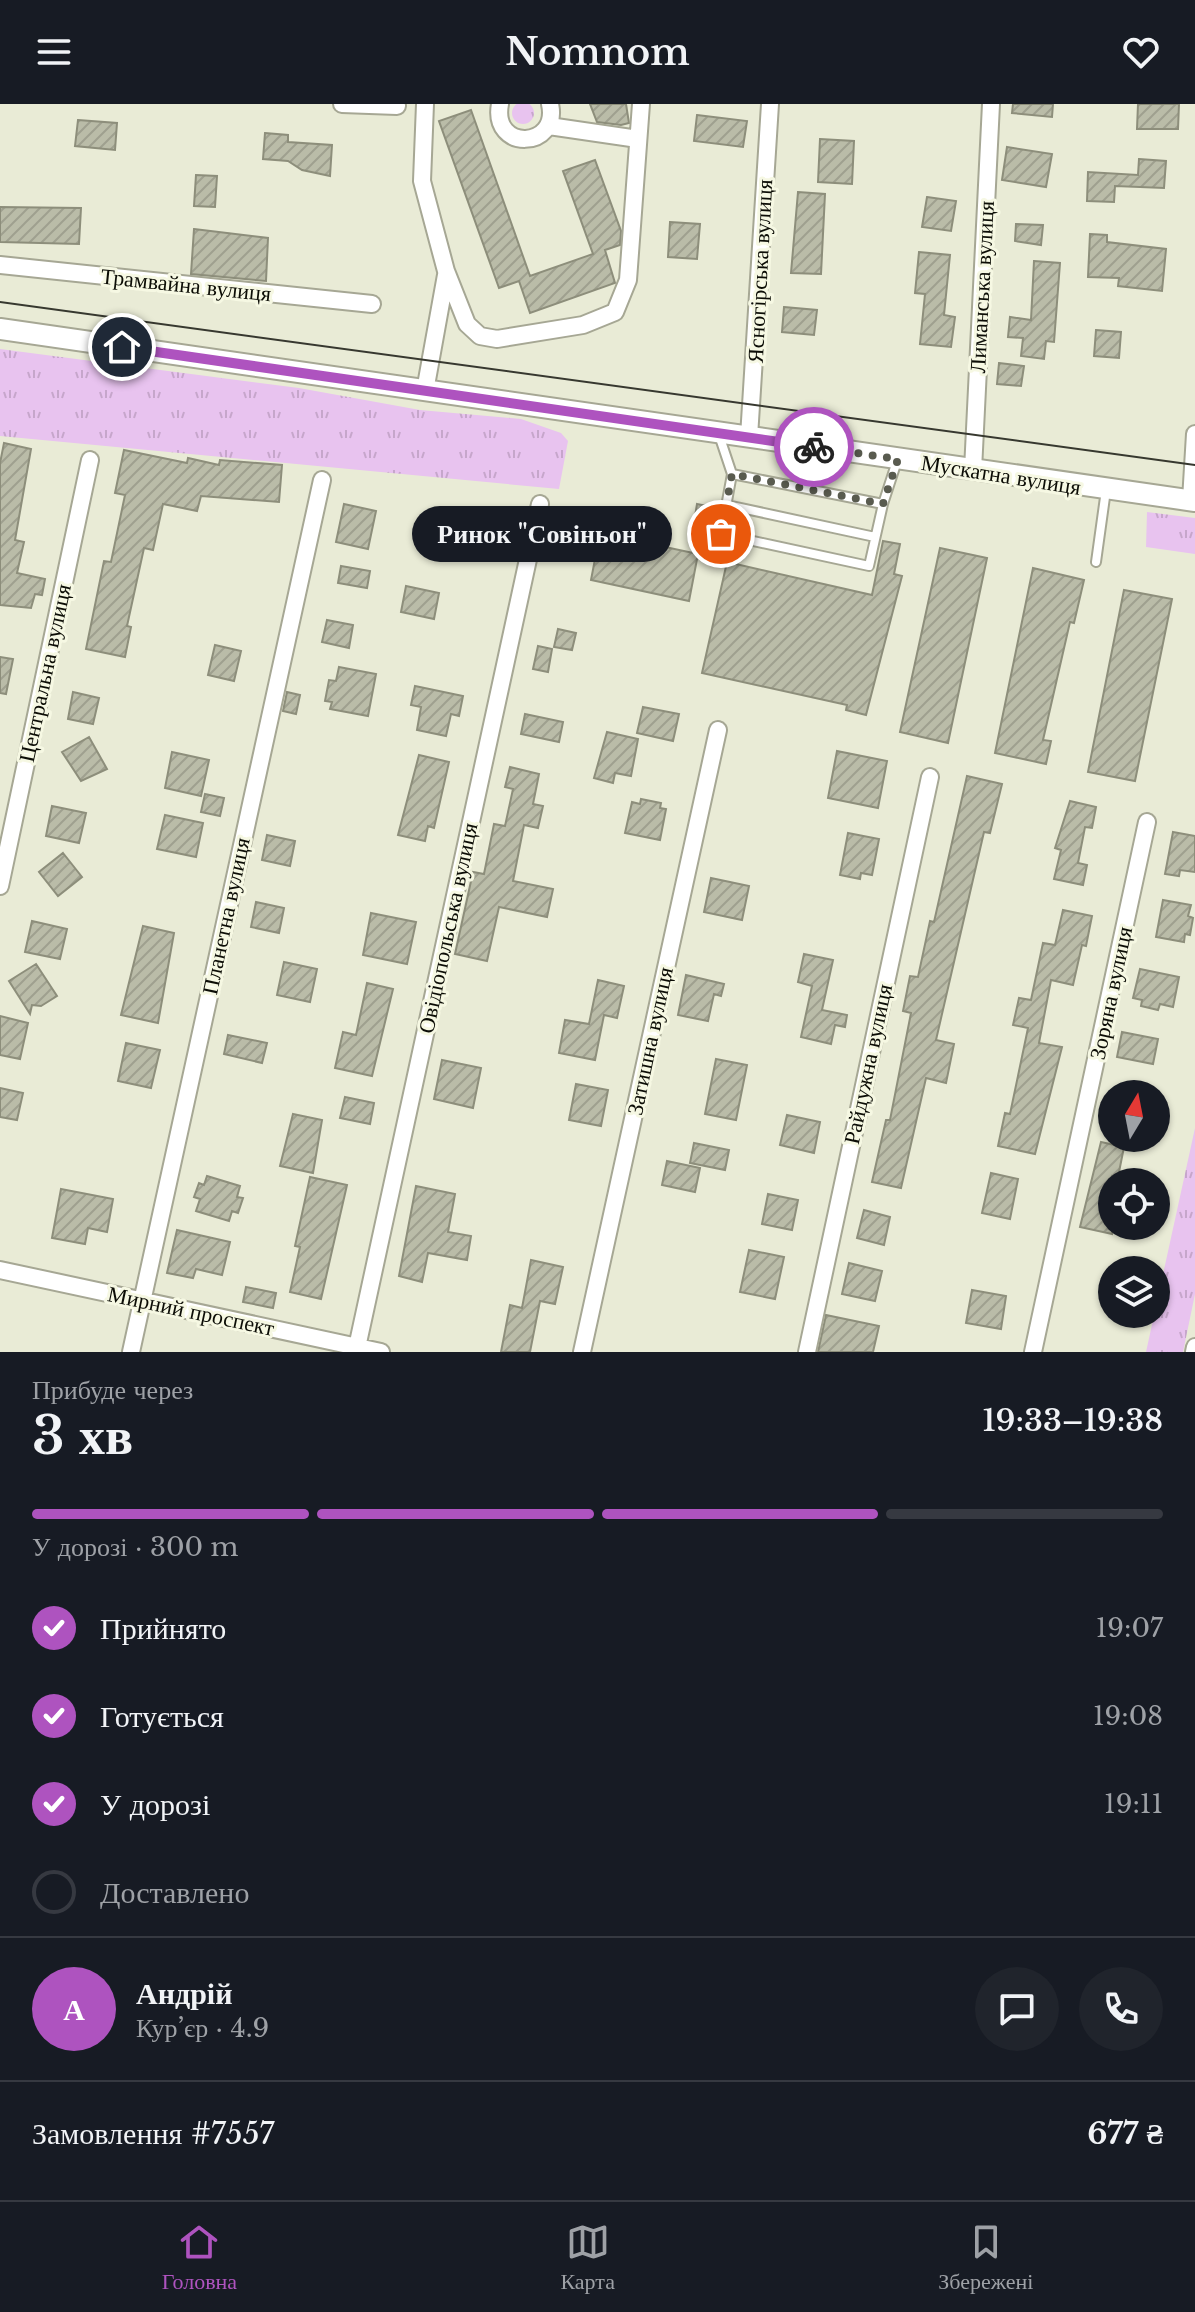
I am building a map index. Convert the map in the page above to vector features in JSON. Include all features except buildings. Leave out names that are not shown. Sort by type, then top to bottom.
[{"type":"street","points":[[342,104],[397,106]]},
{"type":"street","points":[[425,104],[422,181],[446,271],[467,324],[480,336],[497,339],[583,325],[615,312],[628,280],[641,104]]},
{"type":"street","points":[[500,104],[500,121],[504,129],[518,139],[536,137],[549,126],[550,104]]},
{"type":"street","name":"Ясногірська вулиця","points":[[749,437],[770,104]]},
{"type":"street","name":"Лиманська вулиця","points":[[973,470],[991,104]]},
{"type":"street","points":[[549,126],[638,139]]},
{"type":"street","name":"Трамвайна вулиця","points":[[0,265],[372,304]]},
{"type":"street","points":[[425,391],[446,271]]},
{"type":"street","name":"Мускатна вулиця","points":[[0,329],[1106,490],[1193,500]]},
{"type":"street","points":[[1193,500],[1195,434]]},
{"type":"street","name":"Центральна вулиця","points":[[0,886],[90,460]]},
{"type":"street","name":"Планетна вулиця","points":[[131,1352],[322,480]]},
{"type":"street","name":"Овідіопольська вулиця","points":[[357,1350],[540,504]]},
{"type":"street","name":"Затишна вулиця","points":[[582,1352],[718,730]]},
{"type":"street","name":"Райдужна вулиця","points":[[807,1352],[930,777]]},
{"type":"street","name":"Зоряна вулиця","points":[[1033,1352],[1147,822]]},
{"type":"street","name":"Мирний проспект","points":[[0,1270],[357,1350],[381,1352]]},
{"type":"lane","points":[[719,434],[732,474],[721,534],[869,566],[883,504],[898,459]]},
{"type":"lane","points":[[732,474],[883,504]]},
{"type":"lane","points":[[1096,562],[1106,490]]},
{"type":"lane","points":[[727,505],[875,537]]},
{"type":"green space","points":[[523,102],[531,105],[534,113],[531,121],[523,124],[515,121],[512,113],[515,105]]},
{"type":"green space","points":[[0,349],[299,388],[420,410],[521,419],[561,433],[568,441],[559,489],[0,436]]},
{"type":"green space","points":[[1147,512],[1195,518],[1195,554],[1146,547]]},
{"type":"green space","points":[[1195,1128],[1195,1294],[1183,1352],[1146,1352],[1151,1328],[1170,1328],[1170,1256],[1167,1256]]},
{"type":"tram line","points":[[0,302],[1195,465]]},
{"type":"way so far","points":[[721,534],[732,474],[883,504],[898,459],[814,447]]},
{"type":"place","name":"Ринок \"Совіньон\"","points":[[721,534]]},
{"type":"route","points":[[122,347],[814,447]]}]
